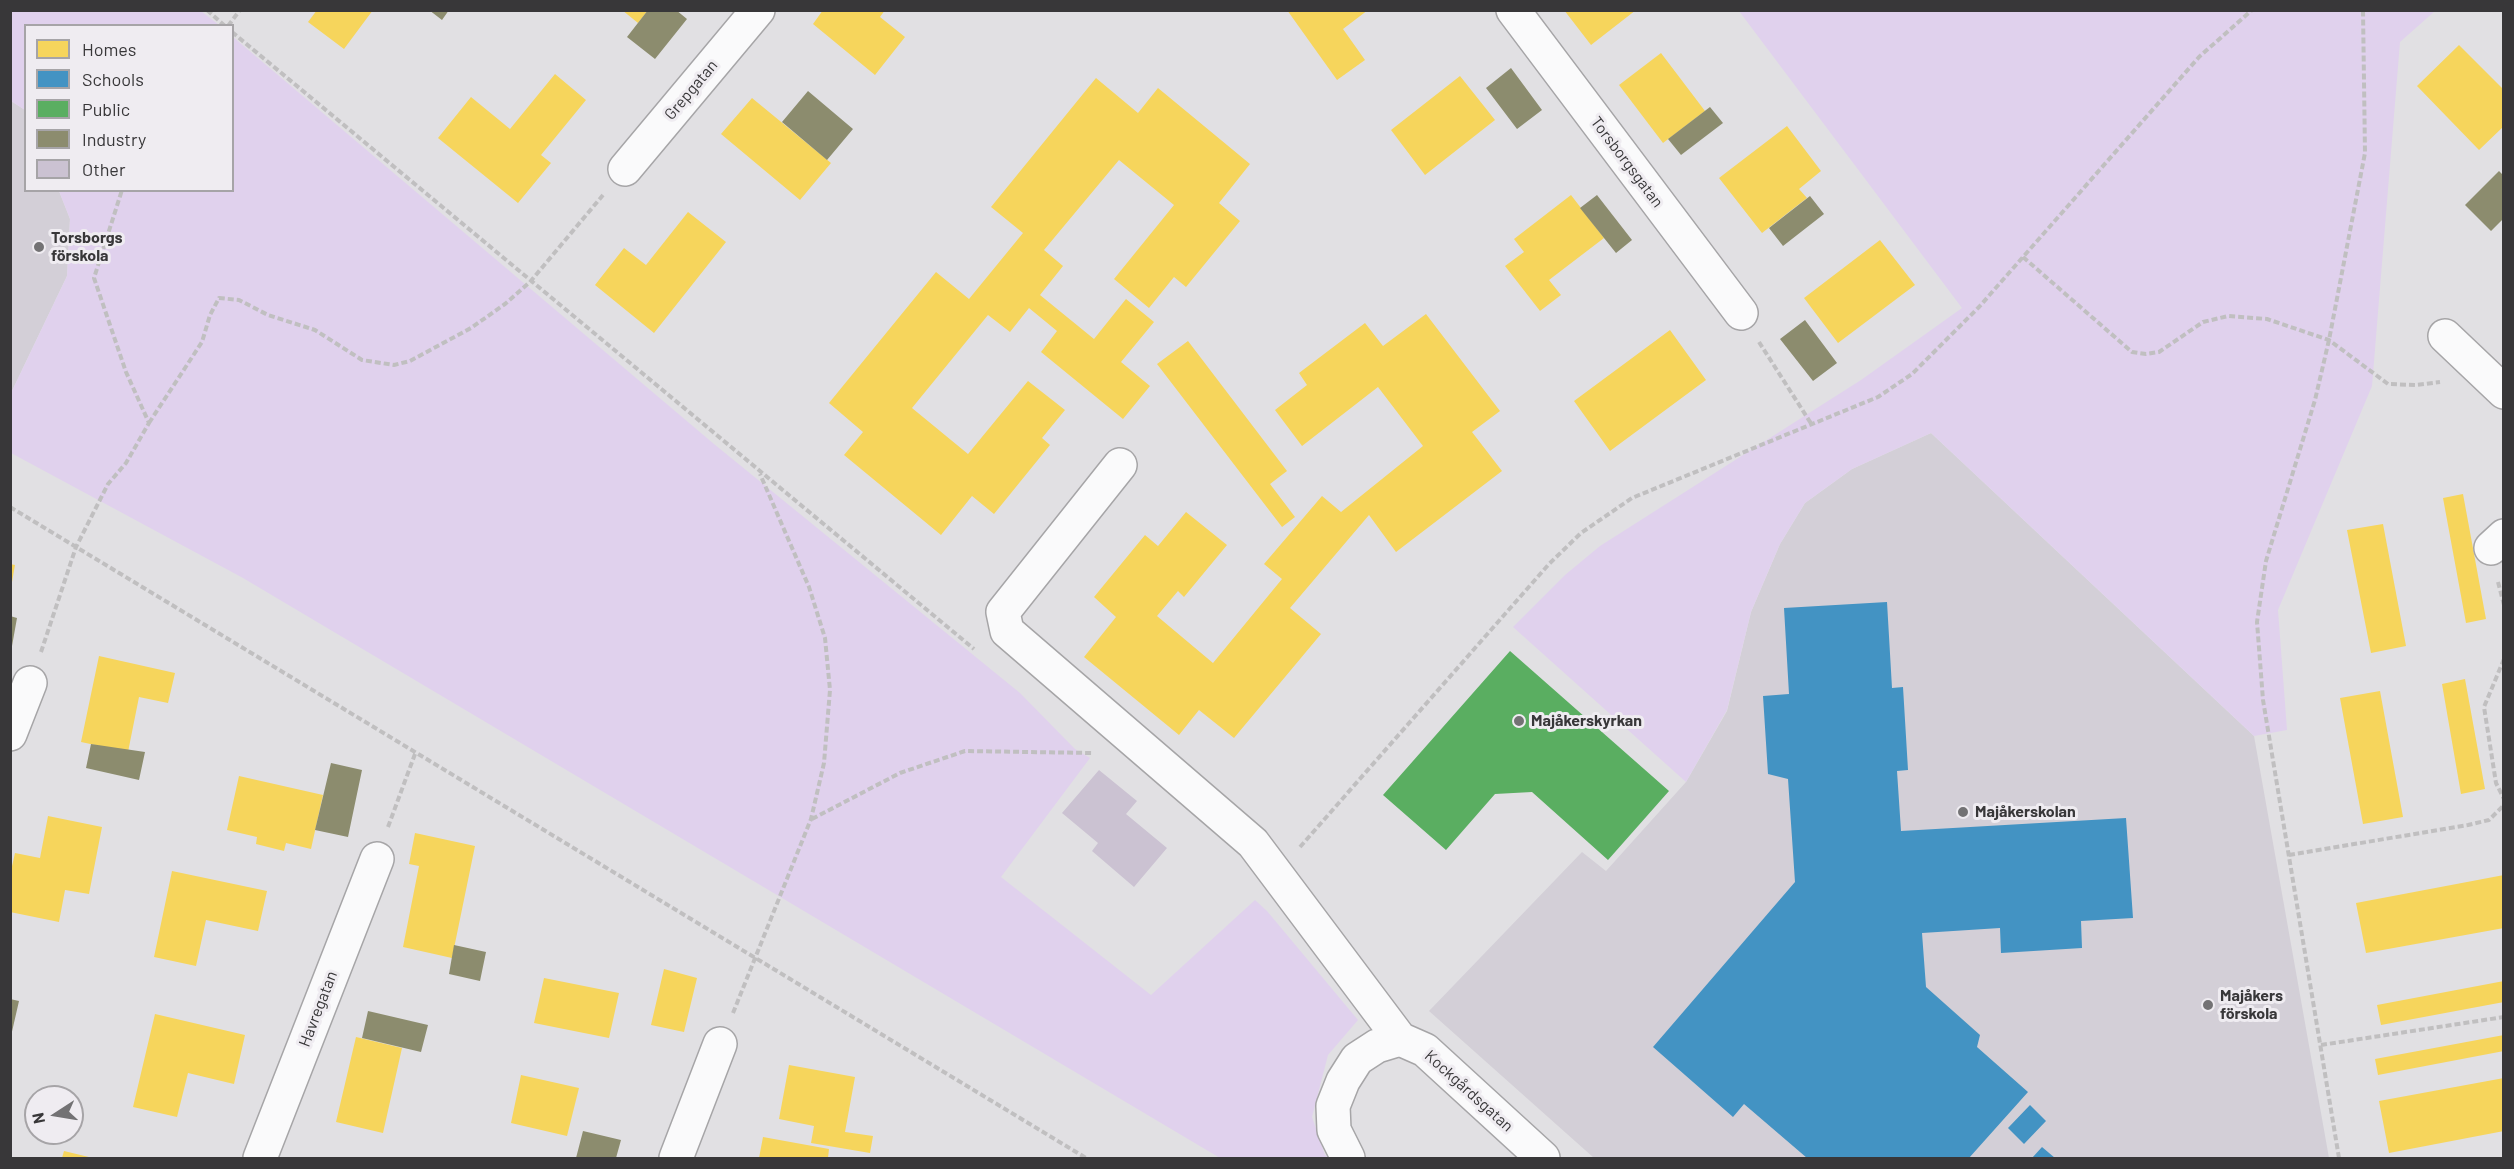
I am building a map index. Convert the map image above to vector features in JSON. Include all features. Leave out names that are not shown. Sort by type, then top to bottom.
[{"type":"street","name":"Grepgatan","points":[[625,169],[758,10]]},
{"type":"street","name":"Torsborgsgatan","points":[[1513,10],[1741,313]]},
{"type":"street","points":[[2455,346],[2504,392]]},
{"type":"street","points":[[1120,465],[1003,612],[1003,623],[1007,632],[1253,843],[1400,1039],[1377,1046],[1358,1059],[1343,1081],[1333,1106],[1334,1130],[1348,1158]]},
{"type":"street","points":[[10,734],[30,684]]},
{"type":"street","name":"Havregatan","points":[[260,1158],[377,859]]},
{"type":"street","name":"Kockgårdsgatan","points":[[1400,1039],[1425,1050],[1543,1158]]},
{"type":"street","points":[[676,1158],[720,1044]]},
{"type":"path","points":[[207,10],[224,24]]},
{"type":"path","points":[[229,24],[240,10]]},
{"type":"path","points":[[1275,871],[1293,855],[1549,564],[1581,533],[1632,498],[1878,397],[1912,374],[1944,345],[2199,57],[2252,10]]},
{"type":"path","points":[[2339,1158],[2263,700],[2257,622],[2266,561],[2315,400],[2330,340],[2365,153],[2363,10]]},
{"type":"path","points":[[234,34],[530,282],[983,656]]},
{"type":"path","points":[[30,684],[76,547],[108,484],[126,463],[202,342],[210,315],[219,298],[239,300],[268,315],[315,330],[362,360],[394,365],[410,361],[471,328],[506,304],[530,282],[625,169]]},
{"type":"path","points":[[121,192],[94,278],[126,372],[149,423]]},
{"type":"path","points":[[2023,257],[2132,352],[2146,354],[2160,352],[2203,322],[2228,316],[2266,320],[2330,340],[2388,384],[2416,385],[2440,382],[2455,346]]},
{"type":"path","points":[[1741,313],[1812,425]]},
{"type":"path","points":[[720,1044],[811,819],[825,753],[830,690],[825,638],[809,587],[759,471]]},
{"type":"path","points":[[10,507],[1086,1158]]},
{"type":"path","points":[[2504,659],[2484,706],[2496,783],[2504,799]]},
{"type":"path","points":[[811,819],[900,773],[965,751],[1094,753],[1085,746]]},
{"type":"path","points":[[377,859],[415,754]]},
{"type":"path","points":[[2289,855],[2468,825],[2489,820],[2504,805]]},
{"type":"path","points":[[2321,1045],[2504,1017]]},
{"type":"shaded area","points":[[10,11],[201,11],[218,24],[24,24],[24,109],[11,101]]},
{"type":"shaded area","points":[[1739,11],[2435,11],[2400,42],[2372,386],[2278,610],[2287,730],[2254,736],[1931,433],[1852,469],[1805,503],[1780,544],[1751,612],[1727,710],[1686,782],[1513,627],[1565,575],[1600,546],[1861,380],[1962,308]]},
{"type":"shaded area","points":[[234,38],[714,444],[1020,693],[1075,749],[1090,758],[1001,877],[1151,995],[1255,900],[1267,911],[1358,1020],[1328,1055],[1312,1117],[1325,1155],[1329,1158],[1220,1158],[243,578],[11,453],[11,393],[67,276],[70,219],[59,192],[234,192]]},
{"type":"shaded area","name":"Torsborgs förskola","points":[[11,101],[24,109],[24,192],[59,192],[70,219],[67,276],[11,393]]},
{"type":"shaded area","name":"Majåkerskolan","points":[[1931,433],[2254,736],[2329,1158],[1594,1158],[1429,1011],[1582,852],[1606,871],[1686,782],[1727,711],[1751,612],[1780,544],[1805,503],[1852,469]]},
{"type":"building: Homes","points":[[317,10],[373,10],[344,49],[308,22]]},
{"type":"building: Homes","points":[[622,10],[648,10],[638,23]]},
{"type":"building: Homes","points":[[823,10],[885,10],[880,17],[905,37],[875,75],[813,24]]},
{"type":"building: Homes","points":[[1287,10],[1368,10],[1343,29],[1365,60],[1337,80]]},
{"type":"building: Homes","points":[[1564,10],[1636,10],[1591,45]]},
{"type":"building: Homes","points":[[2459,45],[2504,90],[2504,126],[2479,150],[2417,86]]},
{"type":"building: Homes","points":[[1661,53],[1705,111],[1663,143],[1619,85]]},
{"type":"building: Homes","points":[[555,74],[586,100],[541,155],[551,163],[518,203],[438,138],[471,97],[510,129]]},
{"type":"building: Homes","points":[[1460,76],[1495,120],[1425,175],[1391,130]]},
{"type":"building: Homes","points":[[1096,78],[1138,113],[1158,88],[1250,164],[1219,203],[1240,221],[1186,287],[1174,277],[1149,308],[1114,279],[1174,205],[1119,160],[1044,250],[1063,266],[1040,295],[1094,339],[1126,299],[1154,322],[1121,362],[1150,386],[1123,419],[1041,352],[1057,331],[1029,308],[1010,332],[988,315],[912,408],[968,454],[1028,381],[1065,410],[1042,438],[1050,445],[994,514],[972,496],[941,535],[844,455],[863,432],[829,403],[936,272],[969,299],[1023,233],[991,207]]},
{"type":"building: Homes","points":[[752,98],[831,163],[800,200],[721,134]]},
{"type":"building: Homes","points":[[1787,126],[1821,171],[1799,189],[1807,198],[1762,233],[1719,178]]},
{"type":"building: Homes","points":[[1571,195],[1604,238],[1549,280],[1561,295],[1540,311],[1505,266],[1524,252],[1514,239]]},
{"type":"building: Homes","points":[[688,212],[726,242],[654,333],[595,285],[624,248],[646,265]]},
{"type":"building: Homes","points":[[1880,240],[1915,285],[1838,343],[1804,298]]},
{"type":"building: Homes","points":[[1426,314],[1500,411],[1472,432],[1502,471],[1396,552],[1369,515],[1290,608],[1321,634],[1234,738],[1199,710],[1179,735],[1084,657],[1116,617],[1094,597],[1145,535],[1158,546],[1186,512],[1227,545],[1184,597],[1178,591],[1157,616],[1213,663],[1282,579],[1264,564],[1322,496],[1341,512],[1423,446],[1378,387],[1302,446],[1275,410],[1307,385],[1299,373],[1365,323],[1383,346]]},
{"type":"building: Homes","points":[[1670,330],[1706,380],[1610,451],[1574,401]]},
{"type":"building: Homes","points":[[1188,341],[1287,471],[1270,484],[1295,517],[1282,527],[1157,364]]},
{"type":"building: Homes","points":[[2463,494],[2486,619],[2466,623],[2443,498]]},
{"type":"building: Homes","points":[[2383,524],[2406,646],[2371,653],[2347,530]]},
{"type":"building: Homes","points":[[10,564],[15,565],[12,582],[10,582]]},
{"type":"building: Homes","points":[[99,656],[175,673],[168,703],[139,697],[128,752],[81,742]]},
{"type":"building: Homes","points":[[2465,679],[2485,789],[2461,794],[2442,684]]},
{"type":"building: Homes","points":[[2380,691],[2403,817],[2363,824],[2340,698]]},
{"type":"building: Homes","points":[[239,776],[323,795],[311,849],[286,843],[284,851],[256,844],[257,837],[227,830]]},
{"type":"building: Homes","points":[[48,816],[102,827],[89,894],[65,890],[59,922],[10,912],[10,875],[15,853],[40,858]]},
{"type":"building: Homes","points":[[415,833],[475,846],[452,958],[403,947],[419,866],[409,864]]},
{"type":"building: Homes","points":[[172,871],[267,891],[258,931],[206,920],[196,966],[154,957]]},
{"type":"building: Homes","points":[[2504,875],[2504,928],[2366,953],[2356,903]]},
{"type":"building: Homes","points":[[664,969],[697,978],[684,1032],[651,1025]]},
{"type":"building: Homes","points":[[544,978],[619,993],[609,1038],[534,1023]]},
{"type":"building: Homes","points":[[2504,981],[2504,1002],[2381,1025],[2377,1005]]},
{"type":"building: Homes","points":[[155,1014],[245,1035],[234,1084],[188,1073],[177,1117],[133,1107]]},
{"type":"building: Homes","points":[[2504,1035],[2504,1051],[2378,1075],[2375,1059]]},
{"type":"building: Homes","points":[[356,1037],[402,1048],[383,1133],[336,1122]]},
{"type":"building: Homes","points":[[789,1065],[855,1077],[845,1132],[873,1136],[870,1153],[811,1143],[814,1126],[779,1119]]},
{"type":"building: Homes","points":[[521,1075],[579,1088],[567,1136],[511,1123]]},
{"type":"building: Homes","points":[[2504,1078],[2504,1131],[2389,1153],[2379,1101]]},
{"type":"building: Homes","points":[[763,1137],[829,1149],[828,1158],[759,1158]]},
{"type":"building: Homes","points":[[64,1151],[93,1158],[62,1158]]},
{"type":"building: Schools","points":[[1887,602],[1892,688],[1903,687],[1908,770],[1897,771],[1901,831],[2126,818],[2133,918],[2081,921],[2082,948],[2001,953],[2000,928],[1922,933],[1926,987],[1980,1035],[1977,1047],[2028,1092],[1969,1158],[1807,1158],[1744,1104],[1733,1117],[1653,1047],[1795,882],[1788,779],[1768,774],[1763,696],[1789,694],[1784,608]]},
{"type":"building: Schools","points":[[2030,1105],[2046,1121],[2024,1144],[2008,1128]]},
{"type":"building: Schools","points":[[2042,1147],[2055,1158],[2032,1158]]},
{"type":"building: Public","name":"Majåkerskyrkan","points":[[1510,651],[1669,791],[1608,860],[1532,792],[1495,794],[1446,850],[1383,795]]},
{"type":"building: Industry","points":[[429,10],[449,10],[442,20]]},
{"type":"building: Industry","points":[[648,10],[676,10],[687,19],[655,59],[627,37]]},
{"type":"building: Industry","points":[[1511,68],[1542,110],[1517,129],[1486,88]]},
{"type":"building: Industry","points":[[808,91],[853,129],[827,160],[782,122]]},
{"type":"building: Industry","points":[[1710,107],[1723,123],[1681,155],[1668,139]]},
{"type":"building: Industry","points":[[2499,171],[2504,176],[2504,218],[2491,231],[2465,205]]},
{"type":"building: Industry","points":[[1597,195],[1632,240],[1616,253],[1580,208]]},
{"type":"building: Industry","points":[[1810,196],[1824,214],[1783,246],[1769,228]]},
{"type":"building: Industry","points":[[1805,320],[1837,363],[1813,381],[1780,339]]},
{"type":"building: Industry","points":[[10,616],[17,618],[12,646],[10,646]]},
{"type":"building: Industry","points":[[91,744],[145,752],[139,780],[86,768]]},
{"type":"building: Industry","points":[[331,763],[362,770],[348,837],[315,830]]},
{"type":"building: Industry","points":[[454,945],[486,952],[480,981],[449,974]]},
{"type":"building: Industry","points":[[10,999],[19,1001],[11,1036],[10,1036]]},
{"type":"building: Industry","points":[[368,1011],[428,1025],[421,1052],[362,1038]]},
{"type":"building: Industry","points":[[583,1131],[621,1140],[616,1158],[576,1158]]},
{"type":"building: Other","points":[[1099,770],[1137,801],[1126,814],[1167,848],[1134,887],[1092,851],[1098,843],[1062,813]]},
{"type":"place","name":"Torsborgs förskola","points":[[39,247]]},
{"type":"place","name":"Majåkerskyrkan","points":[[1519,721]]},
{"type":"place","name":"Majåkerskolan","points":[[1963,812]]},
{"type":"place","name":"Majåkers förskola","points":[[2208,1005]]}]
